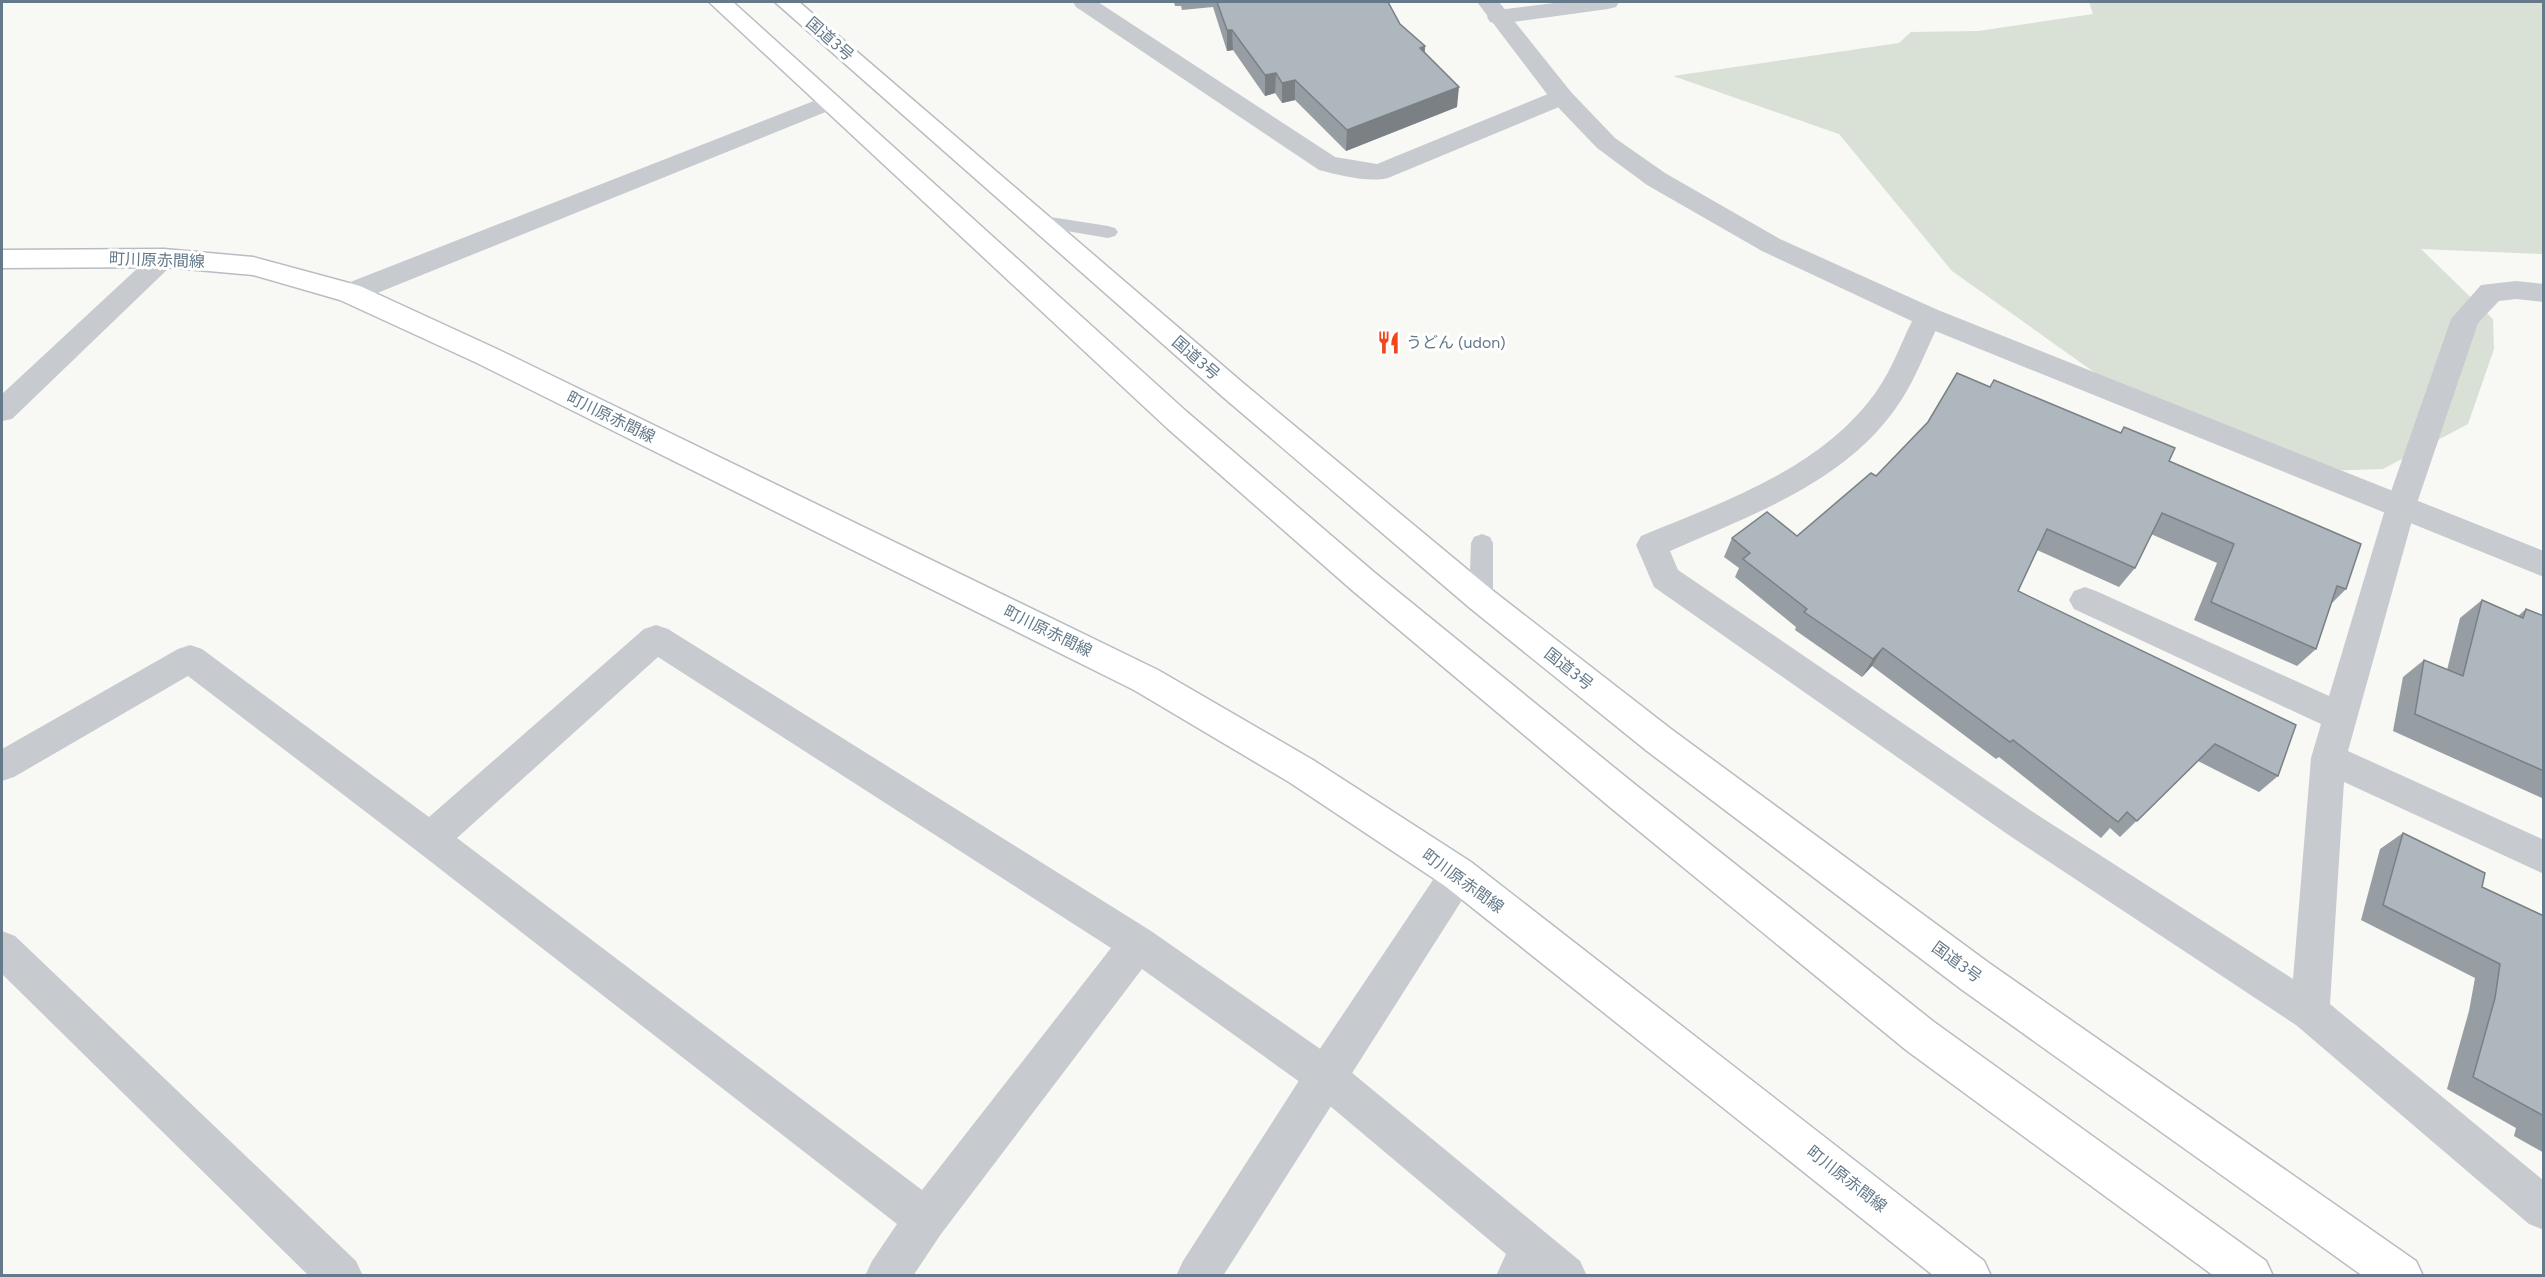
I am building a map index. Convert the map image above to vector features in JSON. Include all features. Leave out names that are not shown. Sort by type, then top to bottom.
[{"type":"main road","points":[[720,2],[1186,428],[1364,582],[1615,790],[1920,1036],[2251,1275]]},
{"type":"main road","name":"国道3号","points":[[786,2],[1233,390],[1481,599],[1659,740],[1965,969],[2401,1275]]},
{"type":"main road","name":"町川原赤間線","points":[[2,259],[164,258],[253,266],[350,293],[488,356],[1146,680],[1301,771],[1458,874],[1969,1275]]},
{"type":"street","points":[[1084,2],[1328,164],[1379,172],[1562,97]]},
{"type":"street","points":[[1493,9],[1608,2]]},
{"type":"street","points":[[1493,9],[1562,97],[1606,143],[1656,179],[1771,245],[1928,317],[2544,565]]},
{"type":"street","points":[[350,293],[829,102]]},
{"type":"street","points":[[2,411],[164,258]]},
{"type":"street","points":[[2310,1012],[2328,758],[2401,506],[2465,320],[2491,292],[2516,290],[2544,293]]},
{"type":"street","points":[[1928,317],[1887,400],[1855,437],[1812,470],[1763,496],[1652,545],[1665,578],[2023,825],[2310,1012],[2544,1209]]},
{"type":"street","points":[[2085,600],[2341,717]]},
{"type":"street","points":[[430,839],[656,639],[1138,944],[1325,1076],[1525,1262],[1565,1275]]},
{"type":"street","points":[[2,766],[190,659],[430,839],[926,1219]]},
{"type":"street","points":[[2328,758],[2544,858]]},
{"type":"street","points":[[1198,1275],[1458,874]]},
{"type":"street","points":[[887,1275],[926,1219],[1138,944]]},
{"type":"street","points":[[2,949],[341,1275]]},
{"type":"lane","points":[[1038,221],[1108,232]]},
{"type":"lane","points":[[1481,599],[1482,543]]},
{"type":"shaded area","points":[[2089,2],[2543,2],[2543,254],[2421,249],[2493,319],[2494,349],[2468,424],[2383,469],[2320,471],[2122,392],[1952,271],[1839,134],[1673,76],[1899,43],[1911,32],[1979,31],[2093,14]]},
{"type":"building","points":[[1217,2],[1388,2],[1400,24],[1425,46],[1420,48],[1459,87],[1347,130],[1295,80],[1282,83],[1276,73],[1265,75],[1232,30],[1227,30]]},
{"type":"building","points":[[1957,373],[1990,387],[1994,380],[2121,433],[2124,427],[2175,448],[2169,461],[2361,544],[2346,589],[2337,586],[2316,649],[2211,602],[2234,544],[2162,513],[2135,568],[2047,529],[2018,591],[2296,725],[2278,776],[2215,744],[2137,821],[2127,812],[2118,822],[2013,740],[2010,742],[1883,648],[1873,659],[1804,612],[1807,609],[1743,559],[1750,553],[1732,538],[1767,512],[1797,536],[1871,473],[1876,476],[1928,422]]},
{"type":"building","points":[[2482,600],[2523,618],[2526,609],[2544,616],[2544,771],[2415,714],[2424,660],[2463,676]]},
{"type":"building","points":[[2403,833],[2485,873],[2482,887],[2544,916],[2544,1116],[2473,1077],[2495,998],[2500,964],[2383,905]]},
{"type":"place","name":"うどん (udon)","points":[[1388,342]]}]
